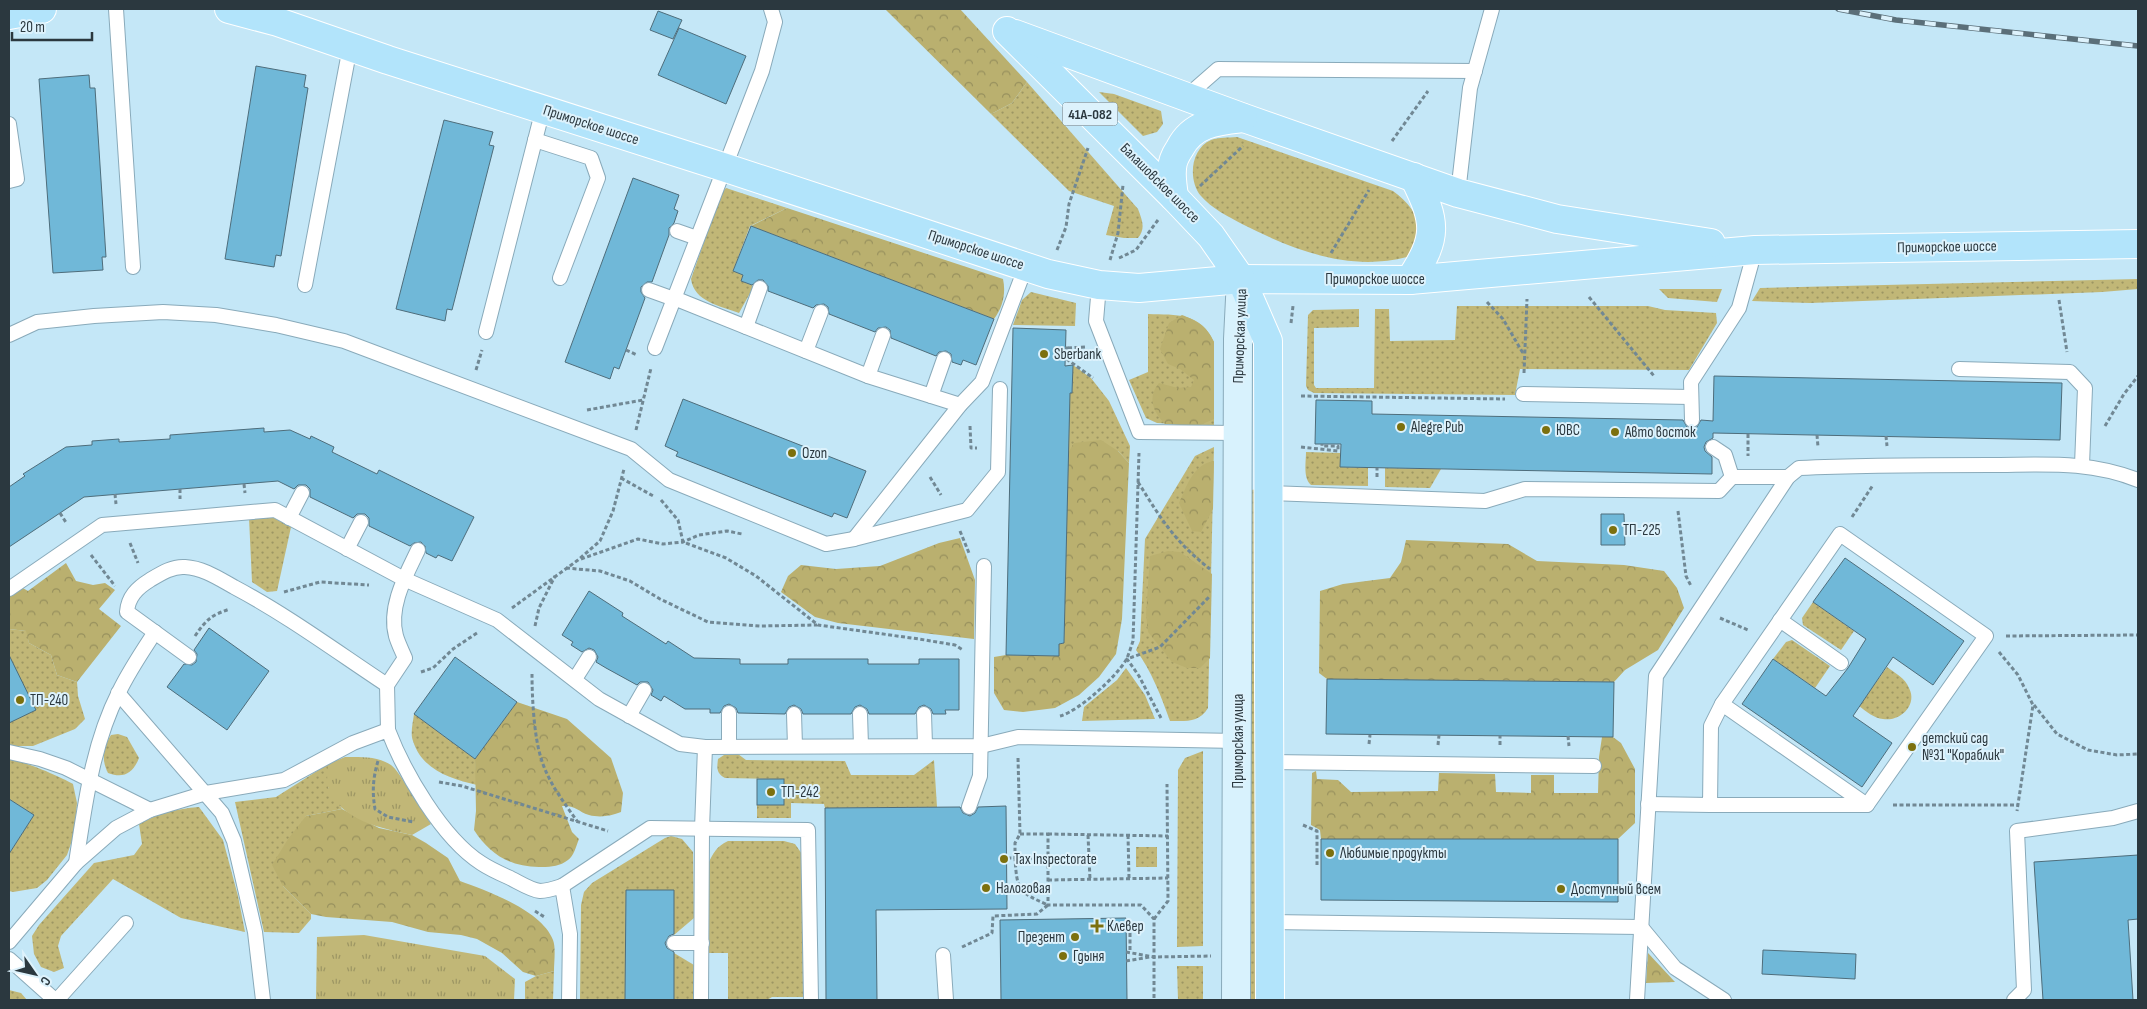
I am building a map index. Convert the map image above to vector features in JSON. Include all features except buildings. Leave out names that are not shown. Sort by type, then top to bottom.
[{"type":"main road","points":[[9,15],[42,9]]},
{"type":"main road","name":"Приморское шоссе","points":[[229,9],[279,16],[350,47],[1037,270],[1099,285],[1139,288],[1242,279],[1410,280],[1755,250],[2138,244]]},
{"type":"main road","name":"Приморское шоссе","points":[[1006,31],[1186,97],[1247,130],[1414,177],[1458,193],[1557,219],[1755,250]]},
{"type":"main road","name":"Балашовское шоссе","points":[[1006,31],[1177,200],[1211,236],[1242,279]]},
{"type":"main road","points":[[1177,200],[1172,168],[1184,140],[1196,129],[1210,122],[1247,130]]},
{"type":"main road","points":[[1410,280],[1426,256],[1431,237],[1431,222],[1427,202],[1414,177]]},
{"type":"main road","name":"Приморская улица","points":[[1236,1000],[1238,339],[1242,279]]},
{"type":"main road","name":"Приморская улица","points":[[1242,279],[1268,341],[1270,1000]]},
{"type":"lane","points":[[116,9],[132,267]]},
{"type":"lane","points":[[655,348],[723,167],[762,71],[774,22],[771,9]]},
{"type":"lane","points":[[1458,193],[1470,88],[1492,9]]},
{"type":"lane","points":[[305,285],[350,47]]},
{"type":"lane","points":[[1186,97],[1218,69],[1475,71]]},
{"type":"lane","points":[[486,332],[543,109]]},
{"type":"lane","points":[[9,124],[17,179],[9,181]]},
{"type":"lane","points":[[535,140],[591,158],[598,178],[560,278]]},
{"type":"lane","points":[[677,231],[697,238]]},
{"type":"lane","points":[[1692,420],[1691,382],[1739,308],[1755,250]]},
{"type":"lane","points":[[854,539],[928,444],[982,382],[1037,270]]},
{"type":"lane","points":[[1099,285],[1096,321],[1139,432],[1238,433]]},
{"type":"lane","points":[[746,327],[760,288]]},
{"type":"lane","points":[[649,290],[868,376],[960,405]]},
{"type":"lane","points":[[9,334],[37,322],[163,312],[216,315],[276,325],[344,341],[631,449],[670,480],[826,544],[854,539],[967,510],[998,472],[1000,389]]},
{"type":"lane","points":[[806,351],[821,312]]},
{"type":"lane","points":[[868,376],[883,335]]},
{"type":"lane","points":[[931,396],[944,359]]},
{"type":"lane","points":[[1959,369],[2070,372],[2085,388],[2082,465]]},
{"type":"lane","points":[[1523,394],[1692,397]]},
{"type":"lane","points":[[1713,447],[1725,455],[1732,477]]},
{"type":"lane","points":[[1637,1000],[1656,676],[1788,477],[1799,468],[1887,465],[2082,465],[2116,471],[2138,480]]},
{"type":"lane","points":[[1268,493],[1485,501],[1525,489],[1719,490],[1732,477],[1788,477]]},
{"type":"lane","points":[[289,518],[302,493]]},
{"type":"lane","points":[[9,588],[102,525],[276,510],[404,579],[496,620],[599,699],[680,744],[705,747],[981,746],[1018,737],[1238,741]]},
{"type":"lane","points":[[348,549],[361,522]]},
{"type":"lane","points":[[1710,805],[1711,726],[1722,704],[1840,534],[1986,636],[1867,805]]},
{"type":"lane","points":[[418,550],[395,603],[395,635],[405,658],[387,685],[388,730],[398,756],[411,778],[436,817],[454,839],[480,863],[540,891],[562,886],[650,828],[808,830],[811,1000]]},
{"type":"lane","points":[[186,655],[127,612],[130,596],[146,582],[167,570],[183,566],[204,571],[259,600],[387,685]]},
{"type":"lane","points":[[969,807],[980,776],[984,566]]},
{"type":"lane","points":[[1780,620],[1840,662]]},
{"type":"lane","points":[[76,863],[88,780],[106,724],[118,692],[155,632]]},
{"type":"lane","points":[[575,679],[589,657]]},
{"type":"lane","points":[[628,716],[644,690]]},
{"type":"lane","points":[[118,692],[222,813],[234,841],[254,932],[263,1000]]},
{"type":"lane","points":[[1722,704],[1867,805]]},
{"type":"lane","points":[[729,714],[729,746]]},
{"type":"lane","points":[[794,714],[795,746]]},
{"type":"lane","points":[[860,714],[861,746]]},
{"type":"lane","points":[[924,714],[924,745]]},
{"type":"lane","points":[[9,942],[76,863],[116,828],[150,810],[206,793],[284,780],[353,742],[388,730]]},
{"type":"lane","points":[[701,1000],[702,828],[705,747]]},
{"type":"lane","points":[[9,752],[40,759],[66,768],[150,810]]},
{"type":"lane","points":[[1269,762],[1594,766]]},
{"type":"lane","points":[[1648,804],[1867,805]]},
{"type":"lane","points":[[2014,1000],[2024,990],[2017,831],[2112,818],[2138,810]]},
{"type":"lane","points":[[562,886],[570,934],[569,1000]]},
{"type":"lane","points":[[1269,922],[1641,927],[1675,968],[1724,1000]]},
{"type":"lane","points":[[9,958],[56,1000],[126,923]]},
{"type":"lane","points":[[674,943],[702,943]]},
{"type":"lane","points":[[943,955],[946,1000]]},
{"type":"path","points":[[1123,179],[1123,198],[1118,233],[1109,263],[1136,250],[1159,219],[1247,130]]},
{"type":"path","points":[[1037,270],[1066,227],[1069,204],[1090,143]]},
{"type":"path","points":[[1329,258],[1366,194],[1374,184]]},
{"type":"path","points":[[1589,297],[1639,358]]},
{"type":"path","points":[[1524,365],[1527,299]]},
{"type":"path","points":[[1484,300],[1503,319],[1524,355]]},
{"type":"path","points":[[2059,300],[2070,372]]},
{"type":"path","points":[[472,388],[486,332]]},
{"type":"path","points":[[631,449],[652,366],[645,363],[650,350],[655,348]]},
{"type":"path","points":[[1073,348],[1067,348],[1068,360],[1093,378]]},
{"type":"path","points":[[2082,465],[2124,394],[2138,376]]},
{"type":"path","points":[[1301,396],[1516,400],[1523,394]]},
{"type":"path","points":[[549,417],[644,400]]},
{"type":"path","points":[[972,432],[971,448],[977,448]]},
{"type":"path","points":[[1064,715],[1100,690],[1127,659],[1133,641],[1139,432]]},
{"type":"path","points":[[928,444],[930,479],[952,514]]},
{"type":"path","points":[[1301,447],[1338,450],[1338,446],[1322,446],[1322,444]]},
{"type":"path","points":[[387,685],[433,668],[453,649],[578,560],[600,541],[613,511],[621,478],[663,502],[678,520],[683,542]]},
{"type":"path","points":[[1138,482],[1173,536],[1191,554],[1216,574]]},
{"type":"path","points":[[1676,490],[1686,576],[1701,610],[1767,639]]},
{"type":"path","points":[[60,513],[65,521]]},
{"type":"path","points":[[122,522],[146,582]]},
{"type":"path","points":[[578,560],[638,539],[663,544],[683,542],[699,535],[727,531],[750,535]]},
{"type":"path","points":[[962,536],[970,556]]},
{"type":"path","points":[[79,540],[128,602]]},
{"type":"path","points":[[683,542],[726,558],[756,576],[818,625]]},
{"type":"path","points":[[566,568],[600,571],[630,581],[660,599],[708,622],[760,626],[818,625],[955,645],[982,660]]},
{"type":"path","points":[[555,575],[539,608],[535,627],[532,697],[541,758],[555,790],[578,821]]},
{"type":"path","points":[[186,655],[205,622],[215,613],[320,582],[366,585],[404,579]]},
{"type":"path","points":[[1127,659],[1160,647],[1210,596]]},
{"type":"path","points":[[1986,636],[2138,635]]},
{"type":"path","points":[[1986,636],[2018,675],[2033,705],[2057,734],[2088,750],[2117,755],[2138,754]]},
{"type":"path","points":[[1127,659],[1154,703],[1164,724],[1166,740]]},
{"type":"path","points":[[2017,831],[2018,805],[2033,705]]},
{"type":"path","points":[[1018,737],[1020,834],[1015,843],[1015,858],[1017,883],[1021,890],[1048,905],[1141,905],[1154,919]]},
{"type":"path","points":[[411,778],[462,786],[632,839]]},
{"type":"path","points":[[1154,1000],[1154,919],[1168,901],[1167,784]]},
{"type":"path","points":[[1867,805],[2018,805]]},
{"type":"path","points":[[1303,825],[1317,831],[1317,865]]},
{"type":"path","points":[[1020,834],[1168,836]]},
{"type":"path","points":[[943,955],[992,933],[993,916],[1038,914],[1048,905],[1048,834]]},
{"type":"path","points":[[1088,835],[1090,879]]},
{"type":"path","points":[[1128,835],[1129,878]]},
{"type":"path","points":[[1007,858],[1048,858]]},
{"type":"path","points":[[1048,880],[1168,878]]},
{"type":"path","points":[[1126,924],[1130,924],[1128,952],[1154,957]]},
{"type":"path","points":[[1126,961],[1154,957],[1202,956]]},
{"type":"green space","points":[[885,9],[960,9],[1027,82],[1012,103],[991,114]]},
{"type":"green space","points":[[1027,82],[1138,209],[1143,227],[1138,238],[1106,235],[1114,206],[1069,191],[991,114],[1012,103]]},
{"type":"green space","points":[[1099,92],[1114,94],[1161,111],[1163,124],[1157,132],[1143,136]]},
{"type":"green space","points":[[1237,137],[1393,191],[1409,205],[1417,221],[1417,238],[1407,257],[1364,262],[1322,256],[1281,242],[1215,208],[1197,190],[1193,174],[1195,158],[1204,144],[1211,140]]},
{"type":"green space","points":[[726,188],[787,208],[750,226],[733,271],[743,275],[741,281],[754,286],[739,313],[703,298],[693,287],[691,279],[721,193]]},
{"type":"green space","points":[[787,208],[1003,279],[1004,295],[1000,310],[994,319],[751,226]]},
{"type":"green space","points":[[2138,279],[2138,289],[2102,292],[1810,303],[1752,301],[1760,288]]},
{"type":"green space","points":[[1659,289],[1722,289],[1717,302],[1668,298]]},
{"type":"green space","points":[[1031,292],[1076,303],[1075,326],[1013,325],[1022,300]]},
{"type":"green space","points":[[1457,306],[1648,306],[1665,310],[1716,313],[1717,323],[1689,370],[1520,369],[1515,395],[1314,393],[1308,390],[1306,386],[1308,315],[1313,310],[1359,309],[1359,327],[1314,328],[1314,385],[1316,388],[1374,388],[1375,309],[1389,309],[1390,341],[1455,340]]},
{"type":"green space","points":[[1148,314],[1178,315],[1195,320],[1202,325],[1214,342],[1214,427],[1157,423],[1146,418],[1129,380],[1148,372]]},
{"type":"green space","points":[[1182,315],[1201,325],[1214,342],[1214,419],[1198,426],[1165,424],[1157,414],[1152,399],[1155,388],[1159,383],[1178,388],[1191,387],[1194,380],[1180,369],[1168,364],[1160,349],[1169,323]]},
{"type":"green space","points":[[1073,365],[1091,378],[1109,401],[1130,446],[1129,463],[1118,451],[1068,453],[1065,393],[1072,393]]},
{"type":"green space","points":[[1101,440],[1118,451],[1129,463],[1122,619],[1116,654],[1099,677],[1079,695],[1055,708],[1023,712],[1004,710],[994,693],[994,657],[1006,655],[1059,656],[1059,644],[1064,643],[1068,453],[1074,443]]},
{"type":"green space","points":[[1214,447],[1208,708],[1196,719],[1170,721],[1160,693],[1136,650],[1140,641],[1145,539],[1195,456]]},
{"type":"green space","points":[[1306,452],[1340,453],[1340,467],[1368,468],[1368,486],[1311,485],[1306,474]]},
{"type":"green space","points":[[1214,461],[1213,509],[1201,532],[1192,531],[1179,503],[1196,471],[1201,466]]},
{"type":"green space","points":[[1385,468],[1441,469],[1430,488],[1385,487]]},
{"type":"green space","points":[[1262,489],[1259,1000],[1247,1000],[1249,490]]},
{"type":"green space","points":[[270,516],[291,527],[277,591],[267,592],[252,582],[249,518]]},
{"type":"green space","points":[[960,538],[975,580],[974,639],[838,623],[815,617],[781,592],[788,576],[801,565],[836,569],[880,566],[939,543]]},
{"type":"green space","points":[[1406,540],[1508,544],[1537,561],[1624,565],[1664,571],[1677,588],[1684,608],[1658,650],[1625,670],[1614,682],[1327,679],[1319,673],[1320,591],[1343,584],[1390,578],[1401,562]]},
{"type":"green space","points":[[1168,551],[1180,552],[1212,574],[1210,658],[1200,668],[1187,668],[1172,662],[1148,632],[1146,614],[1150,556]]},
{"type":"green space","points":[[66,563],[76,581],[93,585],[105,583],[115,590],[99,609],[121,626],[77,682],[57,675],[51,655],[29,643],[26,631],[9,629],[9,595],[21,587],[28,591]]},
{"type":"green space","points":[[1813,602],[1854,631],[1841,650],[1803,625],[1802,618]]},
{"type":"green space","points":[[9,629],[27,631],[29,643],[51,655],[57,675],[77,682],[78,696],[85,719],[75,729],[33,746],[9,746]]},
{"type":"green space","points":[[1792,640],[1830,666],[1815,688],[1773,659],[1786,642]]},
{"type":"green space","points":[[1887,667],[1905,681],[1911,694],[1911,700],[1906,711],[1901,715],[1896,718],[1883,719],[1859,706]]},
{"type":"green space","points":[[1126,668],[1145,695],[1155,719],[1082,721],[1084,707],[1117,680]]},
{"type":"green space","points":[[517,702],[567,719],[611,758],[623,793],[621,812],[609,815],[593,816],[574,807],[562,806],[572,832],[579,839],[570,858],[556,866],[531,867],[512,862],[495,853],[480,839],[474,830],[476,811],[475,759]]},
{"type":"green space","points":[[414,714],[475,759],[477,785],[457,780],[439,772],[423,759],[417,751],[412,738]]},
{"type":"green space","points":[[118,734],[127,737],[139,758],[134,768],[123,775],[108,773],[104,758],[106,744],[111,735]]},
{"type":"green space","points":[[1602,737],[1613,737],[1621,743],[1635,769],[1635,823],[1618,839],[1321,839],[1320,830],[1311,825],[1312,773],[1316,771],[1317,779],[1338,780],[1351,792],[1438,791],[1439,773],[1495,774],[1496,792],[1531,793],[1531,775],[1554,775],[1554,793],[1598,793],[1599,757]]},
{"type":"green space","points":[[1203,751],[1203,946],[1177,947],[1178,770],[1185,758]]},
{"type":"green space","points":[[738,754],[746,760],[845,761],[851,775],[914,775],[934,760],[937,807],[825,808],[824,804],[791,803],[791,818],[757,818],[757,805],[784,805],[784,779],[725,778],[718,770],[718,759],[724,755]]},
{"type":"green space","points":[[345,757],[375,759],[391,765],[431,824],[412,835],[376,826],[341,808],[333,798],[328,787],[328,764]]},
{"type":"green space","points":[[9,759],[41,769],[73,784],[77,803],[74,835],[67,855],[47,880],[37,888],[13,892],[9,891],[9,854],[34,815],[9,799]]},
{"type":"green space","points":[[328,764],[328,787],[342,809],[306,816],[283,886],[311,914],[311,919],[299,933],[264,932],[235,802],[276,797]]},
{"type":"green space","points":[[199,807],[223,840],[238,896],[245,932],[181,918],[113,879],[61,936],[58,946],[64,968],[54,972],[41,967],[34,954],[32,936],[39,925],[94,863],[134,855],[142,844],[139,824],[168,812]]},
{"type":"green space","points":[[342,809],[379,828],[412,835],[448,858],[460,881],[513,903],[538,920],[547,930],[554,943],[554,971],[536,976],[523,972],[502,953],[477,939],[461,935],[428,932],[392,922],[326,917],[311,914],[283,886],[272,865],[288,839],[306,816]]},
{"type":"green space","points":[[671,836],[682,839],[693,852],[694,918],[674,935],[674,890],[626,890],[625,1000],[580,1000],[581,905],[584,892],[592,883]]},
{"type":"green space","points":[[728,841],[784,841],[795,844],[802,854],[803,997],[772,997],[767,1000],[728,1000],[728,953],[707,953],[708,864],[716,850]]},
{"type":"green space","points":[[1136,847],[1157,847],[1157,867],[1136,867]]},
{"type":"green space","points":[[364,935],[485,956],[515,979],[514,1000],[316,1000],[317,937]]},
{"type":"green space","points":[[674,953],[694,965],[693,1000],[674,1000]]},
{"type":"green space","points":[[1648,953],[1675,982],[1646,983]]},
{"type":"green space","points":[[1177,966],[1203,966],[1203,1000],[1178,1000]]},
{"type":"green space","points":[[554,971],[553,1000],[525,1000],[525,982],[536,976]]},
{"type":"green space","points":[[9,990],[21,993],[27,1000],[9,1000]]},
{"type":"railway","points":[[1838,9],[1896,20],[2138,46]]},
{"type":"place","name":"Sberbank","points":[[1044,354]]},
{"type":"place","name":"Alegre Pub","points":[[1401,427]]},
{"type":"place","name":"ЮВС","points":[[1546,430]]},
{"type":"place","name":"Авто восток","points":[[1615,432]]},
{"type":"place","name":"Ozon","points":[[792,453]]},
{"type":"place","name":"ТП-225","points":[[1613,530]]},
{"type":"place","name":"ТП-240","points":[[20,700]]},
{"type":"place","name":"детский сад №31 \"Кораблик\"","points":[[1912,747]]},
{"type":"place","name":"ТП-242","points":[[771,792]]},
{"type":"place","name":"Любимые продукты","points":[[1330,853]]},
{"type":"place","name":"Tax Inspectorate","points":[[1004,859]]},
{"type":"place","name":"Налоговая","points":[[986,888]]},
{"type":"place","name":"Доступный всем","points":[[1561,889]]},
{"type":"place","name":"Клевер","points":[[1097,926]]},
{"type":"place","name":"Презент","points":[[1075,937]]},
{"type":"place","name":"Гдыня","points":[[1063,956]]}]
